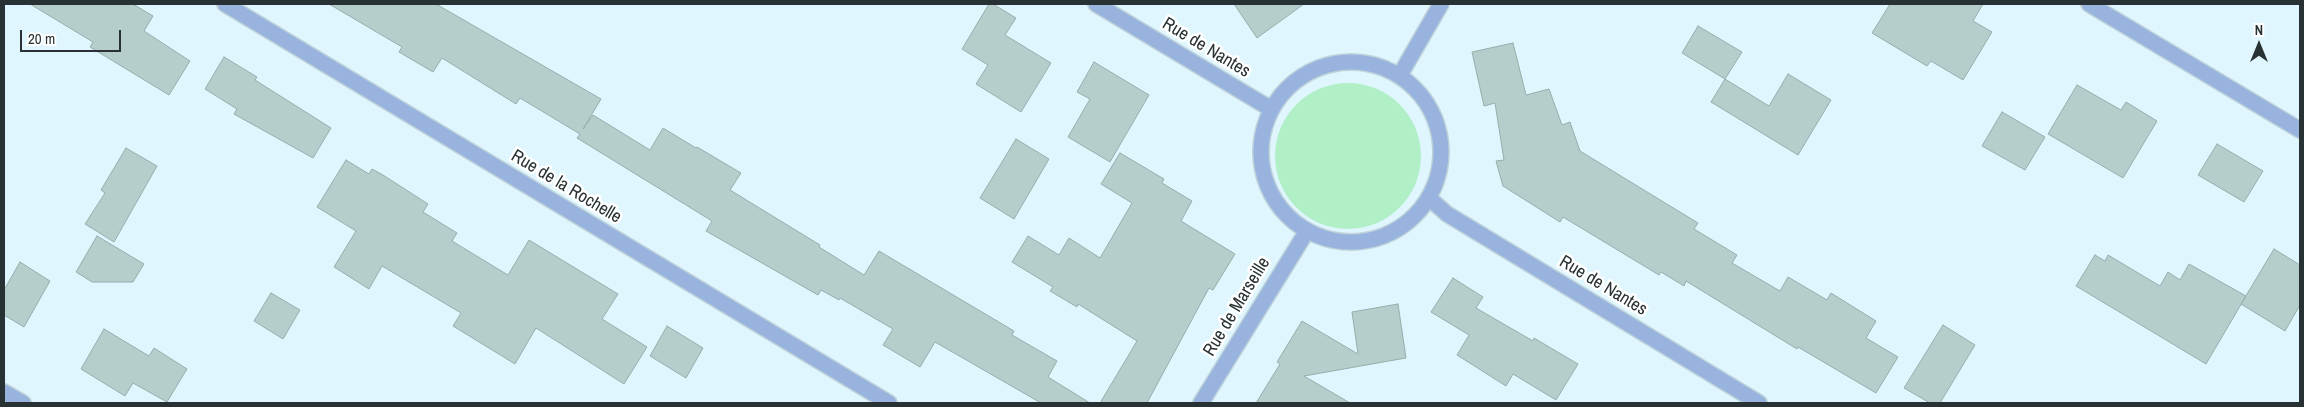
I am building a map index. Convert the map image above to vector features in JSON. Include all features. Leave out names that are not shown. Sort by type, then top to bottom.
[{"type":"street","name":"Rue de la Rochelle","points":[[225,4],[889,403]]},
{"type":"street","name":"Rue de Nantes","points":[[1096,4],[1271,109]]},
{"type":"street","points":[[1400,75],[1441,4]]},
{"type":"street","points":[[2089,4],[2300,130]]},
{"type":"street","points":[[1356,62],[1378,66],[1400,75],[1423,98],[1436,121],[1441,147],[1439,173],[1429,198],[1411,219],[1396,230],[1361,242],[1333,241],[1307,231],[1285,214],[1269,191],[1261,164],[1262,136],[1271,109],[1293,84],[1306,74],[1330,64],[1356,62]]},
{"type":"street","name":"Rue de Nantes","points":[[1429,198],[1454,218],[1759,403]]},
{"type":"street","name":"Rue de Marseille","points":[[1201,403],[1269,289],[1307,231]]},
{"type":"street","points":[[4,392],[23,403]]},
{"type":"green space","points":[[1348,83],[1376,88],[1400,104],[1416,128],[1421,156],[1416,184],[1400,208],[1376,224],[1348,229],[1320,224],[1296,208],[1280,184],[1275,156],[1280,128],[1296,104],[1320,88]]},
{"type":"building","points":[[30,4],[133,4],[153,16],[144,31],[190,61],[169,95],[90,47],[93,42]]},
{"type":"building","points":[[329,4],[436,4],[601,99],[583,129],[593,115],[650,150],[663,128],[741,173],[730,190],[820,245],[819,247],[864,275],[879,251],[1014,331],[1012,335],[1057,361],[1048,377],[1090,403],[1041,403],[935,342],[920,367],[883,345],[893,329],[840,298],[839,300],[821,290],[818,295],[706,231],[712,221],[577,138],[580,134],[520,98],[516,104],[442,58],[433,72],[399,52],[402,47]]},
{"type":"building","points":[[989,4],[993,4],[1016,18],[1005,35],[1051,63],[1021,112],[976,84],[988,65],[962,49]]},
{"type":"building","points":[[1234,4],[1304,4],[1257,38]]},
{"type":"building","points":[[1890,4],[1983,4],[1973,21],[1992,32],[1963,80],[1931,61],[1927,66],[1872,33]]},
{"type":"building","points":[[1698,26],[1742,52],[1725,79],[1682,53]]},
{"type":"building","points":[[1513,43],[1526,95],[1549,89],[1562,125],[1570,122],[1580,151],[1698,223],[1694,229],[1737,255],[1732,263],[1780,291],[1788,277],[1827,300],[1831,293],[1876,321],[1866,338],[1898,357],[1876,393],[1798,347],[1797,349],[1686,281],[1684,286],[1661,272],[1659,275],[1563,217],[1560,222],[1503,186],[1496,161],[1504,160],[1495,103],[1484,106],[1472,52]]},
{"type":"building","points":[[224,57],[257,77],[255,80],[331,128],[313,158],[234,114],[237,109],[205,89]]},
{"type":"building","points":[[1094,62],[1149,95],[1110,162],[1068,137],[1090,99],[1077,92]]},
{"type":"building","points":[[1788,74],[1831,100],[1798,155],[1711,102],[1725,79],[1769,106]]},
{"type":"building","points":[[2077,85],[2121,110],[2126,102],[2157,121],[2123,178],[2048,134]]},
{"type":"building","points":[[2002,112],[2045,137],[2025,170],[1982,146]]},
{"type":"building","points":[[1016,139],[1049,159],[1014,219],[980,198]]},
{"type":"building","points":[[2217,144],[2263,171],[2244,202],[2198,175]]},
{"type":"building","points":[[126,148],[157,166],[114,242],[85,224],[105,193],[101,190]]},
{"type":"building","points":[[1120,153],[1164,179],[1162,183],[1192,201],[1181,221],[1235,254],[1213,290],[1209,288],[1147,403],[1100,403],[1137,341],[1078,304],[1077,307],[1050,291],[1053,287],[1012,262],[1028,236],[1059,255],[1069,238],[1100,258],[1132,203],[1101,184]]},
{"type":"building","points":[[346,160],[369,174],[372,169],[428,204],[423,212],[457,233],[452,241],[508,275],[529,240],[618,294],[602,319],[647,347],[624,384],[536,328],[515,364],[453,326],[461,313],[382,266],[369,289],[334,267],[356,231],[317,207]]},
{"type":"building","points":[[97,236],[144,264],[133,282],[92,282],[76,272]]},
{"type":"building","points":[[2274,249],[2300,265],[2300,305],[2285,331],[2241,304]]},
{"type":"building","points":[[2095,255],[2105,261],[2108,255],[2160,286],[2168,272],[2180,280],[2189,264],[2246,296],[2206,364],[2076,286]]},
{"type":"building","points":[[20,262],[50,281],[24,327],[4,315],[4,290]]},
{"type":"building","points":[[1453,278],[1483,297],[1476,308],[1533,341],[1534,338],[1578,364],[1556,400],[1513,374],[1506,386],[1457,355],[1469,335],[1431,312]]},
{"type":"building","points":[[271,293],[300,310],[283,339],[254,321]]},
{"type":"building","points":[[1398,304],[1406,358],[1304,376],[1350,403],[1256,403],[1280,364],[1277,362],[1302,321],[1358,354],[1352,312]]},
{"type":"building","points":[[1943,325],[1975,345],[1940,403],[1930,403],[1904,388]]},
{"type":"building","points":[[667,326],[703,348],[686,378],[650,356]]},
{"type":"building","points":[[104,329],[149,356],[154,348],[187,369],[167,402],[133,383],[125,396],[81,369]]}]
